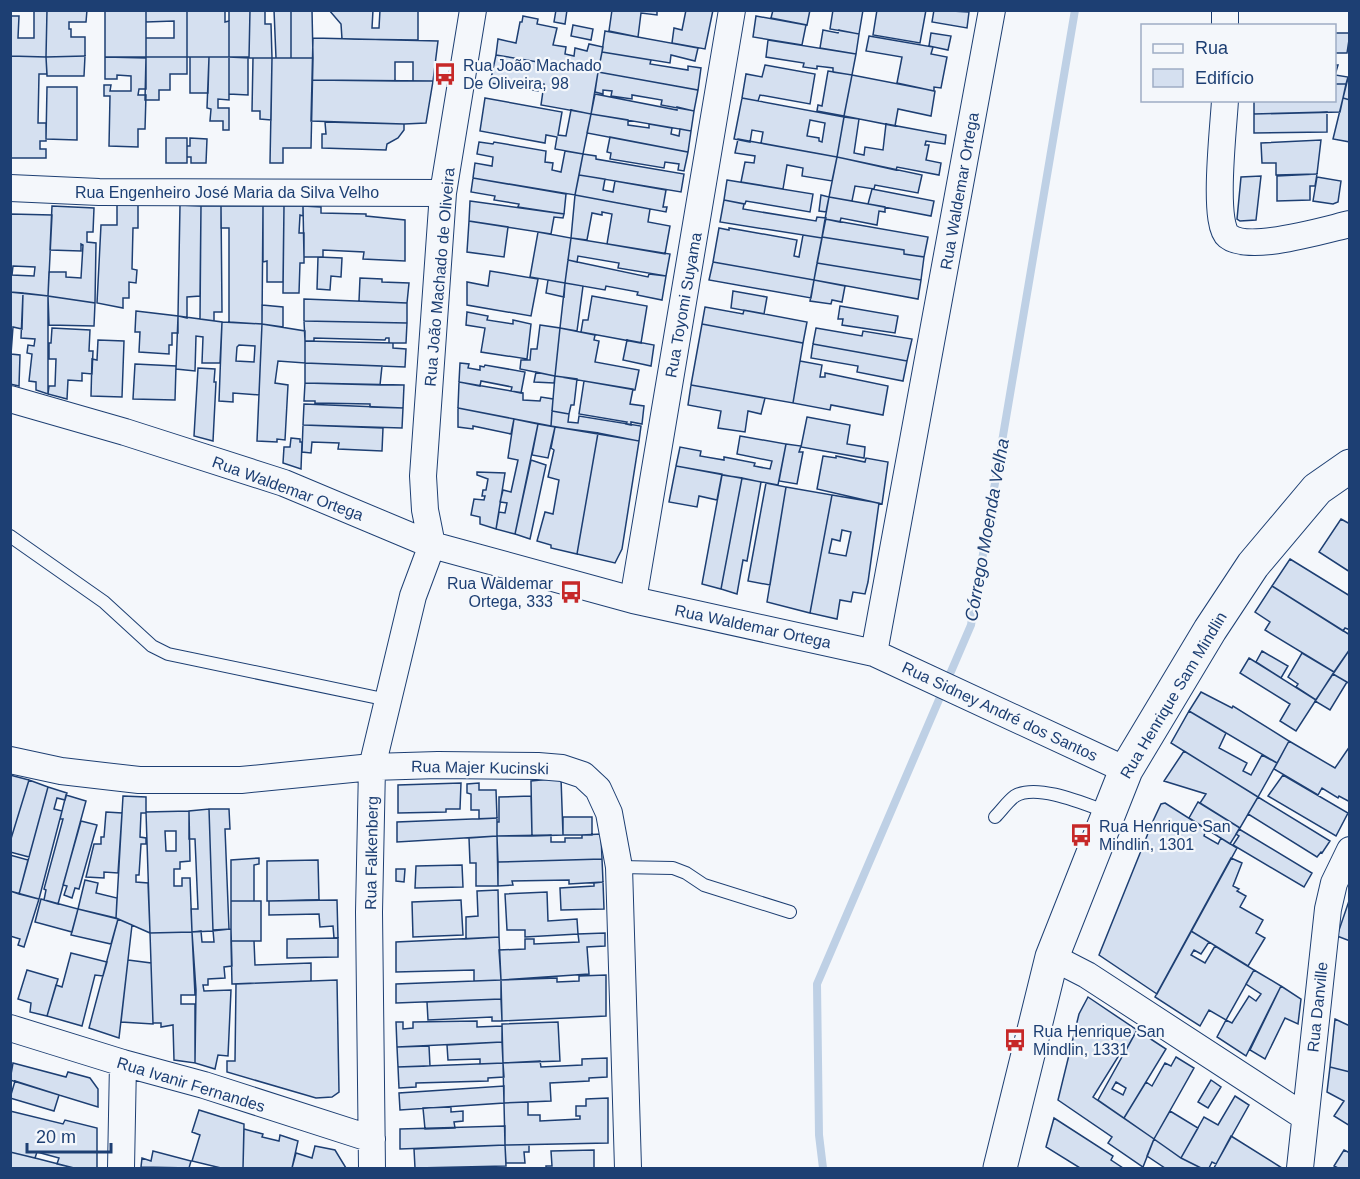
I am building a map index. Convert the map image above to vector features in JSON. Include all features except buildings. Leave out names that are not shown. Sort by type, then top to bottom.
[{"type":"street","name":"Rua João Machado de Oliveira","points":[[432,545],[425,510],[423,476],[443,193],[473,10]]},
{"type":"street","name":"Rua Toyomi Suyama","points":[[633,600],[732,10]]},
{"type":"street","name":"Rua Waldemar Ortega","points":[[10,399],[125,432],[284,483],[432,545],[633,600],[874,653],[992,10]]},
{"type":"street","points":[[1225,102],[1220,175],[1221,215],[1223,228],[1229,237],[1244,242],[1263,243],[1350,224]]},
{"type":"street","name":"Rua Engenheiro José Maria da Silva Velho","points":[[10,188],[99,192],[443,193]]},
{"type":"street","name":"Rua Henrique Sam Mindlin","points":[[1000,1168],[1053,957],[1126,770],[1209,630],[1253,565],[1317,489],[1350,466]]},
{"type":"street","name":"Rua Falkenberg","points":[[372,1168],[369,901],[372,767],[413,596],[432,545]]},
{"type":"street","name":"Rua Sidney André dos Santos","points":[[874,653],[1126,770]]},
{"type":"street","name":"Rua Majer Kucinski","points":[[10,760],[62,771],[139,780],[241,780],[372,767],[438,765],[538,766],[562,768],[583,775],[597,789],[609,813],[620,867],[628,1168]]},
{"type":"street","name":"Rua Danville","points":[[1300,1168],[1328,909],[1334,883],[1350,850]]},
{"type":"street","points":[[1053,957],[1087,975],[1305,1117]]},
{"type":"street","name":"Rua Ivanir Fernandes","points":[[10,1028],[204,1085],[372,1139]]},
{"type":"street","points":[[121,1168],[123,1063]]},
{"type":"lane","points":[[10,536],[104,602],[152,646],[168,654],[388,700]]},
{"type":"lane","points":[[995,817],[1015,796],[1031,791],[1061,796],[1110,812]]},
{"type":"lane","points":[[620,867],[673,868],[686,873],[704,885],[790,912]]},
{"type":"waterway","name":"Córrego Moenda Velha","points":[[823,1168],[819,1135],[817,984],[971,625],[1075,10]]},
{"type":"place","name":"Rua João Machado De Oliveira, 98","points":[[445,74]]},
{"type":"place","name":"Rua Waldemar Ortega, 333","points":[[571,592]]},
{"type":"place","name":"Rua Henrique San Mindlin, 1301","points":[[1081,835]]},
{"type":"place","name":"Rua Henrique San Mindlin, 1331","points":[[1015,1040]]}]
